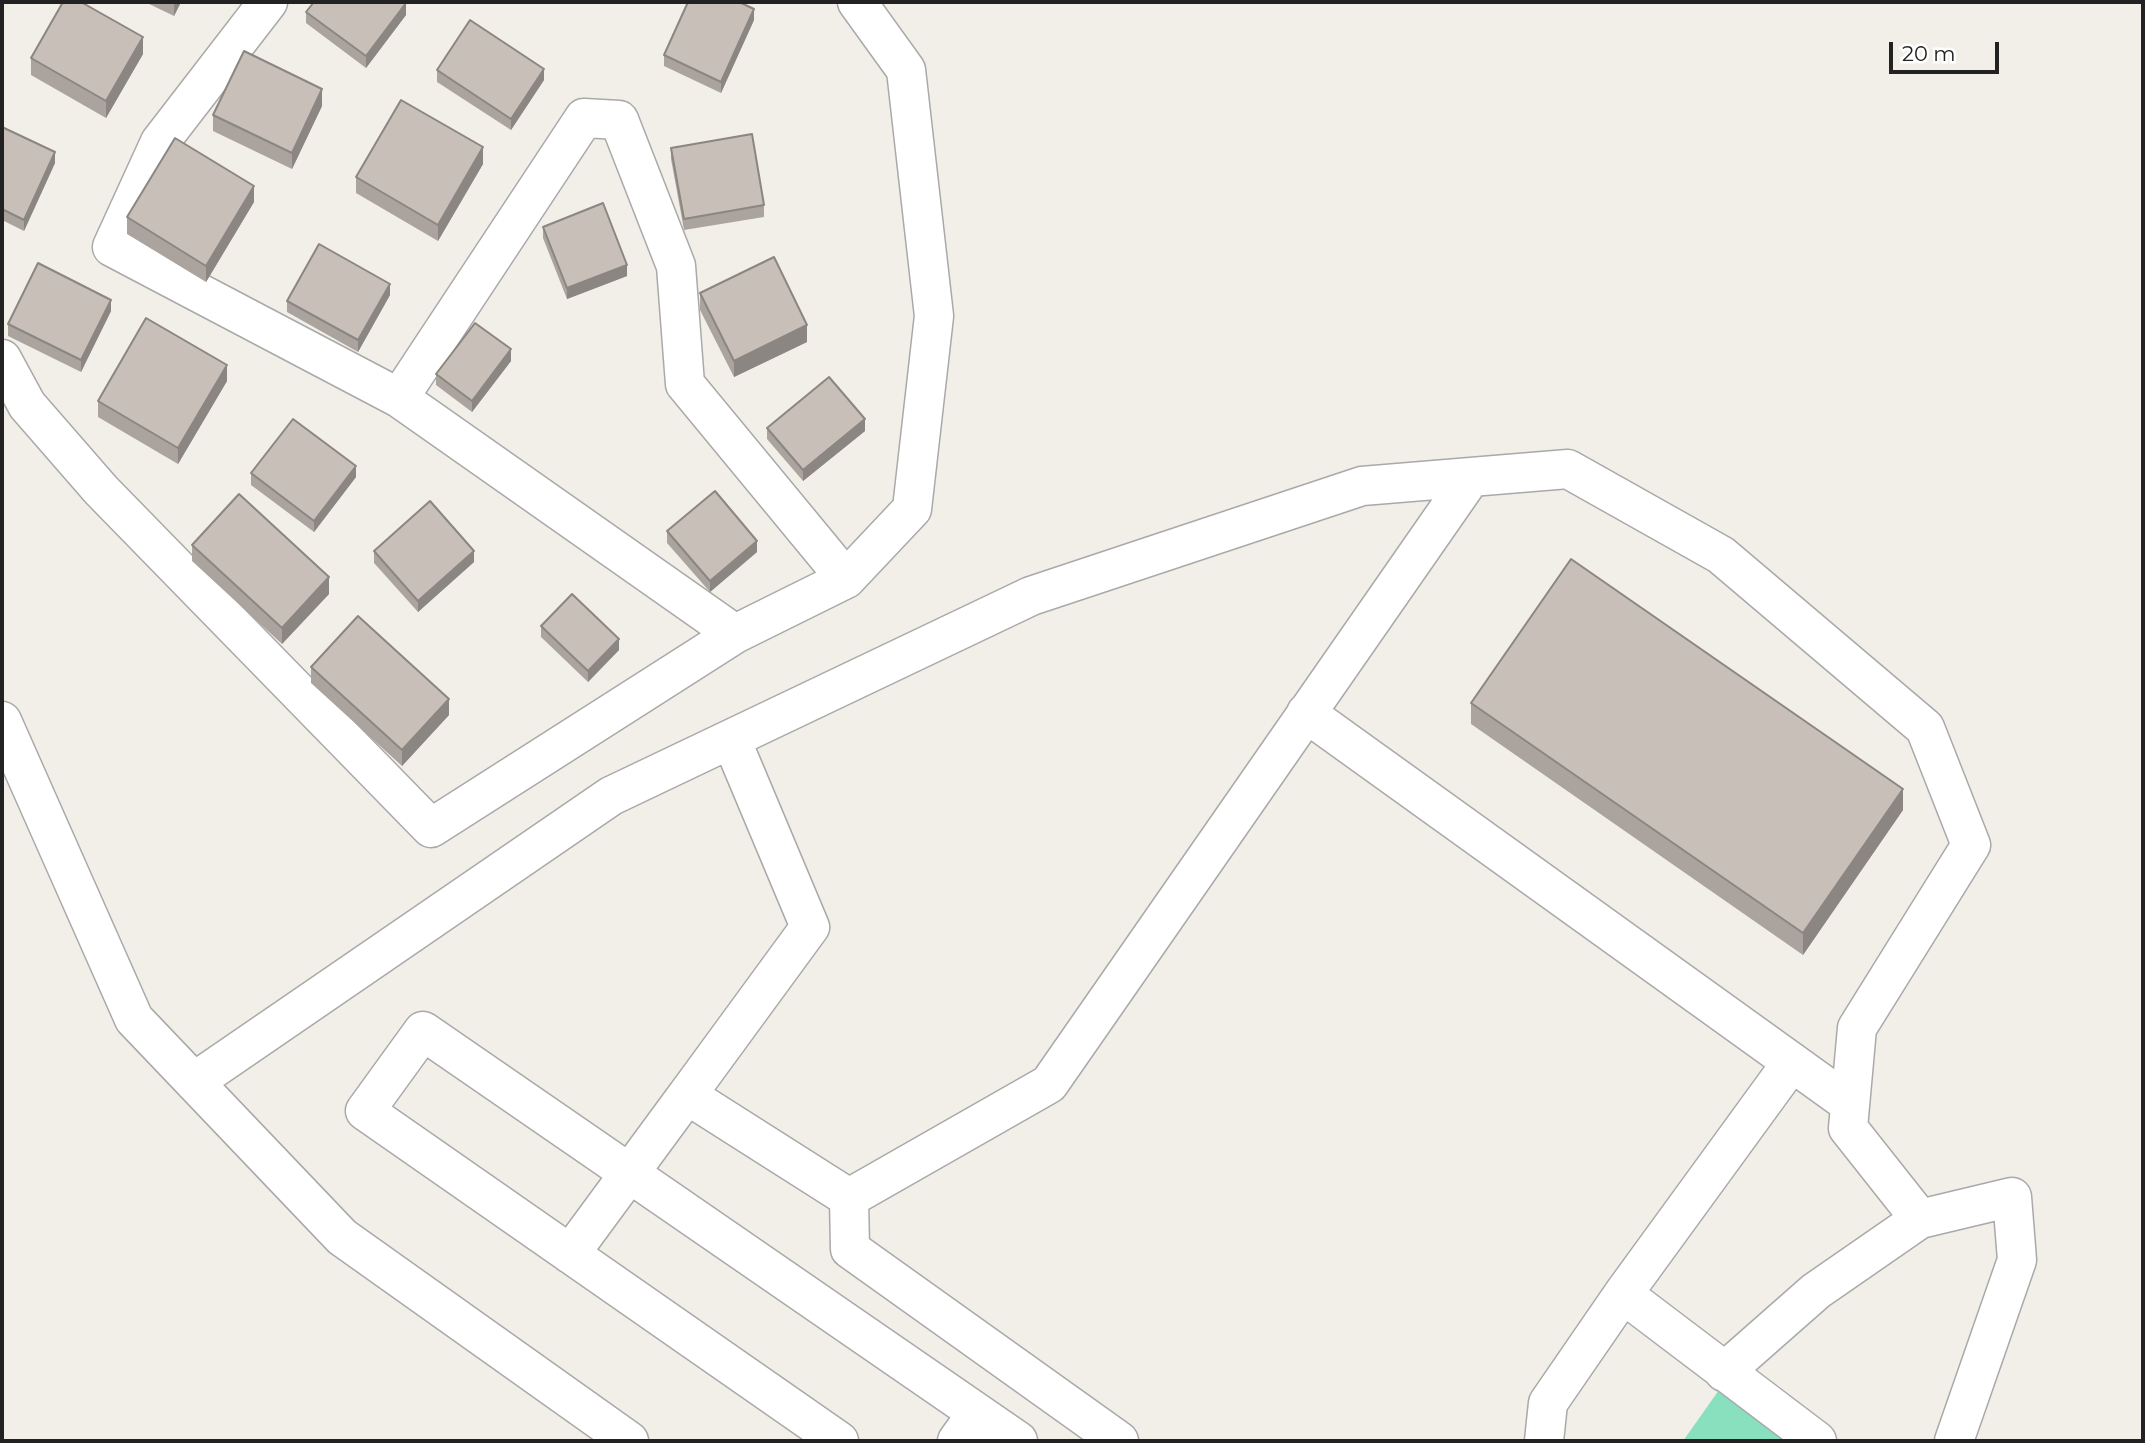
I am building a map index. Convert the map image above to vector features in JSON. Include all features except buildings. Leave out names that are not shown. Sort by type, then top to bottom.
[{"type":"street","points":[[268,2],[160,142],[111,247],[399,398],[735,634]]},
{"type":"street","points":[[2,359],[27,405],[101,490],[431,828],[735,634],[846,579],[912,509],[934,316],[906,70],[857,2]]},
{"type":"street","points":[[399,398],[584,118],[620,120],[676,266],[685,384],[846,579]]},
{"type":"street","points":[[194,1082],[611,796],[1031,596],[1362,486],[1568,469],[1721,555],[1925,728],[1971,845],[1857,1028],[1848,1128],[1920,1219]]},
{"type":"street","points":[[849,1198],[1049,1084],[1471,477]]},
{"type":"street","points":[[1306,713],[1850,1104]]},
{"type":"street","points":[[2,721],[134,1019],[342,1237],[629,1441]]},
{"type":"street","points":[[570,1254],[810,927],[731,738]]},
{"type":"street","points":[[839,1441],[365,1111],[423,1031],[629,1173],[967,1427],[1018,1441]]},
{"type":"street","points":[[1544,1441],[1548,1403],[1623,1294],[1792,1062]]},
{"type":"street","points":[[687,1095],[849,1198]]},
{"type":"street","points":[[849,1198],[850,1249],[1119,1441]]},
{"type":"street","points":[[1724,1372],[1816,1291],[1920,1219],[2012,1198],[2017,1260],[1954,1441]]},
{"type":"street","points":[[1623,1294],[1817,1441]]},
{"type":"green space","points":[[1719,1390],[1789,1441],[1683,1441]]}]
